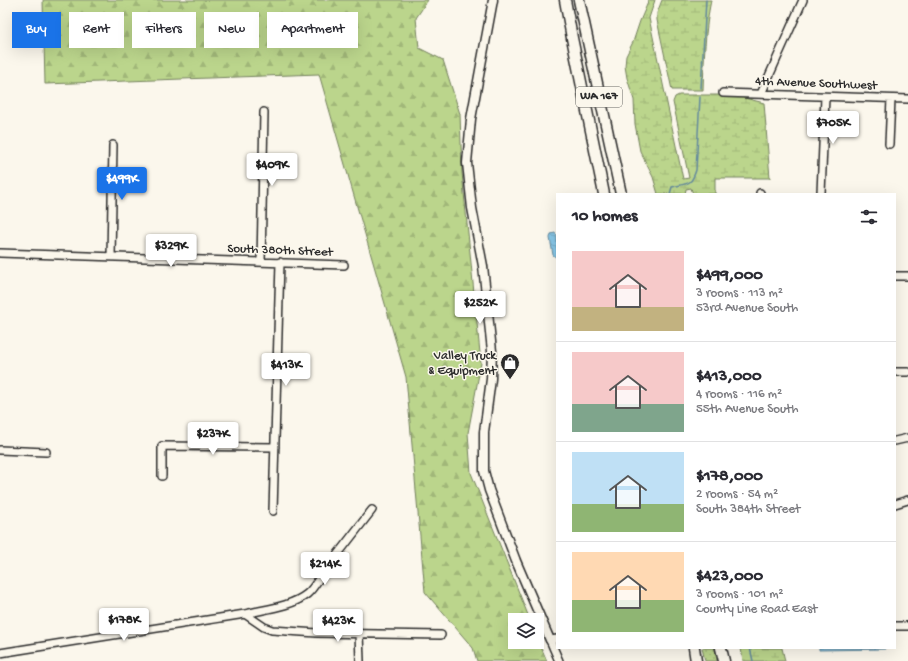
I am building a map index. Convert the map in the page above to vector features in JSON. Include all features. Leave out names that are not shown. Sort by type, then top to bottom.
[{"type":"highway","name":"WA 167","points":[[566,0],[572,38],[604,193]]},
{"type":"highway","name":"WA 167","points":[[579,0],[621,193]]},
{"type":"highway","points":[[694,649],[696,661]]},
{"type":"highway","points":[[721,649],[724,661]]},
{"type":"main road","points":[[493,0],[471,119],[467,163],[472,208],[483,266],[492,339],[492,366],[484,432],[484,471],[489,490],[516,561],[553,639]]},
{"type":"street","points":[[760,94],[803,0]]},
{"type":"street","name":"4th Avenue Southwest","points":[[723,93],[908,99]]},
{"type":"street","points":[[821,193],[825,97]]},
{"type":"street","points":[[889,144],[891,99]]},
{"type":"street","points":[[261,262],[264,112]]},
{"type":"street","points":[[111,257],[113,145]]},
{"type":"street","name":"South 380th Street","points":[[0,253],[344,265]]},
{"type":"street","points":[[273,511],[280,262]]},
{"type":"street","points":[[896,276],[908,276]]},
{"type":"street","points":[[896,372],[908,372]]},
{"type":"street","points":[[896,441],[908,438]]},
{"type":"street","points":[[162,476],[162,446],[275,447]]},
{"type":"street","points":[[0,450],[46,452]]},
{"type":"street","points":[[896,504],[908,500]]},
{"type":"street","points":[[0,653],[245,614],[280,606],[299,599],[307,594],[372,510]]},
{"type":"street","points":[[245,614],[264,627],[272,630],[317,633],[441,635]]},
{"type":"street","points":[[896,626],[908,626]]},
{"type":"street","points":[[359,633],[360,661]]},
{"type":"street","points":[[553,639],[558,661]]},
{"type":"green space","points":[[43,0],[428,0],[416,18],[419,48],[443,60],[460,114],[462,173],[481,363],[468,433],[471,473],[527,613],[508,613],[508,649],[542,649],[547,661],[477,661],[473,648],[425,592],[406,377],[319,74],[45,84],[44,48],[61,48],[61,12],[43,12]]},
{"type":"green space","points":[[649,0],[655,0],[649,18],[683,179],[689,178],[673,102],[675,97],[679,95],[733,95],[764,103],[770,178],[715,178],[715,193],[693,193],[691,188],[686,189],[685,193],[658,193],[653,177],[640,151],[635,124],[634,100],[625,66],[626,56],[633,42]]},
{"type":"green space","points":[[662,0],[711,0],[706,33],[703,90],[672,90],[657,20],[657,13]]},
{"type":"green space","points":[[702,649],[715,649],[717,661],[705,661]]},
{"type":"green space","points":[[741,649],[782,649],[785,661],[743,661]]},
{"type":"water","points":[[555,233],[556,234],[556,257],[553,255],[550,238],[551,234]]},
{"type":"water","points":[[819,649],[885,649],[819,650]]},
{"type":"waterway","points":[[701,88],[706,0]]},
{"type":"waterway","points":[[670,193],[672,187],[688,183],[692,179],[696,170],[700,97]]},
{"type":"waterway","points":[[750,649],[753,661]]},
{"type":"place","name":"Valley Truck & Equipment","points":[[510,380]]}]
